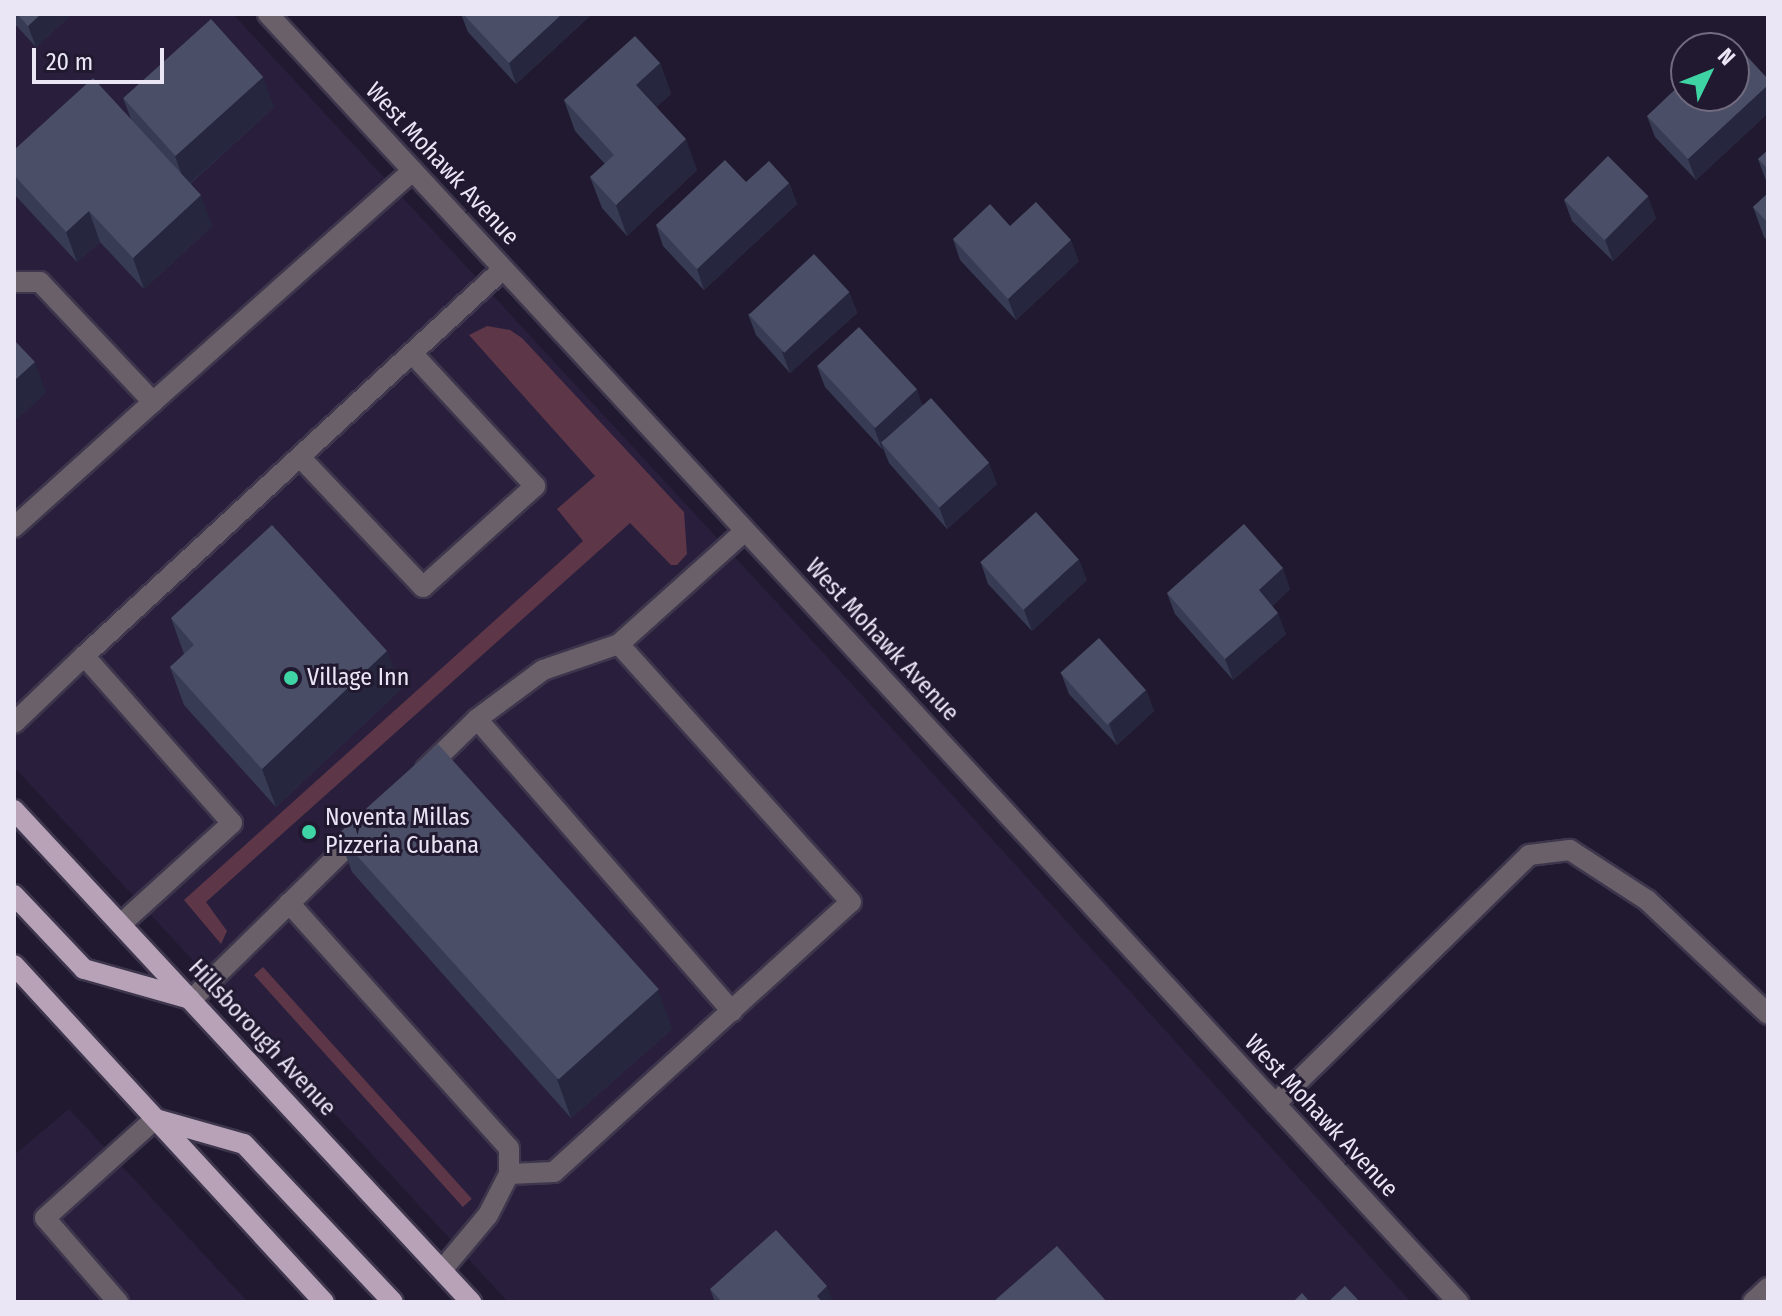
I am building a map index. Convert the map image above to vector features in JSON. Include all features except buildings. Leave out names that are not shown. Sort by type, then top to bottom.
[{"type":"main road","name":"Hillsborough Avenue","points":[[14,810],[471,1302]]},
{"type":"main road","points":[[14,895],[84,969],[191,1000]]},
{"type":"main road","points":[[14,965],[324,1302]]},
{"type":"main road","points":[[155,1119],[244,1144],[393,1302]]},
{"type":"street","name":"West Mohawk Avenue","points":[[268,14],[1458,1302]]},
{"type":"street","points":[[14,527],[412,171]]},
{"type":"street","points":[[14,723],[503,269]]},
{"type":"street","points":[[14,282],[40,282],[153,402]]},
{"type":"street","points":[[300,457],[423,587],[535,486],[412,353]]},
{"type":"street","points":[[411,784],[477,719],[543,670],[619,644],[745,531]]},
{"type":"street","points":[[509,1174],[554,1172],[851,902],[619,644]]},
{"type":"street","points":[[84,656],[232,823],[121,924]]},
{"type":"street","points":[[477,719],[732,1011]]},
{"type":"street","points":[[191,1000],[378,817]]},
{"type":"street","points":[[1275,1104],[1529,855],[1570,850],[1647,900],[1768,1014]]},
{"type":"street","points":[[289,903],[509,1148],[509,1174],[488,1215],[442,1270]]},
{"type":"street","points":[[118,1302],[45,1218],[155,1119]]},
{"type":"street","points":[[1753,1302],[1768,1288]]},
{"type":"shaded area","points":[[14,14],[233,14],[840,671],[1411,1302],[508,1302],[220,989],[222,983],[211,980],[14,767]]},
{"type":"shaded area","points":[[487,326],[510,330],[522,338],[684,512],[687,554],[677,565],[671,565],[630,523],[206,902],[227,931],[221,944],[184,900],[583,541],[557,509],[595,476],[469,335]]},
{"type":"shaded area","points":[[263,967],[472,1199],[463,1207],[254,975]]},
{"type":"shaded area","points":[[69,1109],[248,1302],[14,1302],[14,1155]]},
{"type":"place","name":"Village Inn","points":[[291,678]]},
{"type":"place","name":"Noventa Millas Pizzeria Cubana","points":[[309,832]]}]
